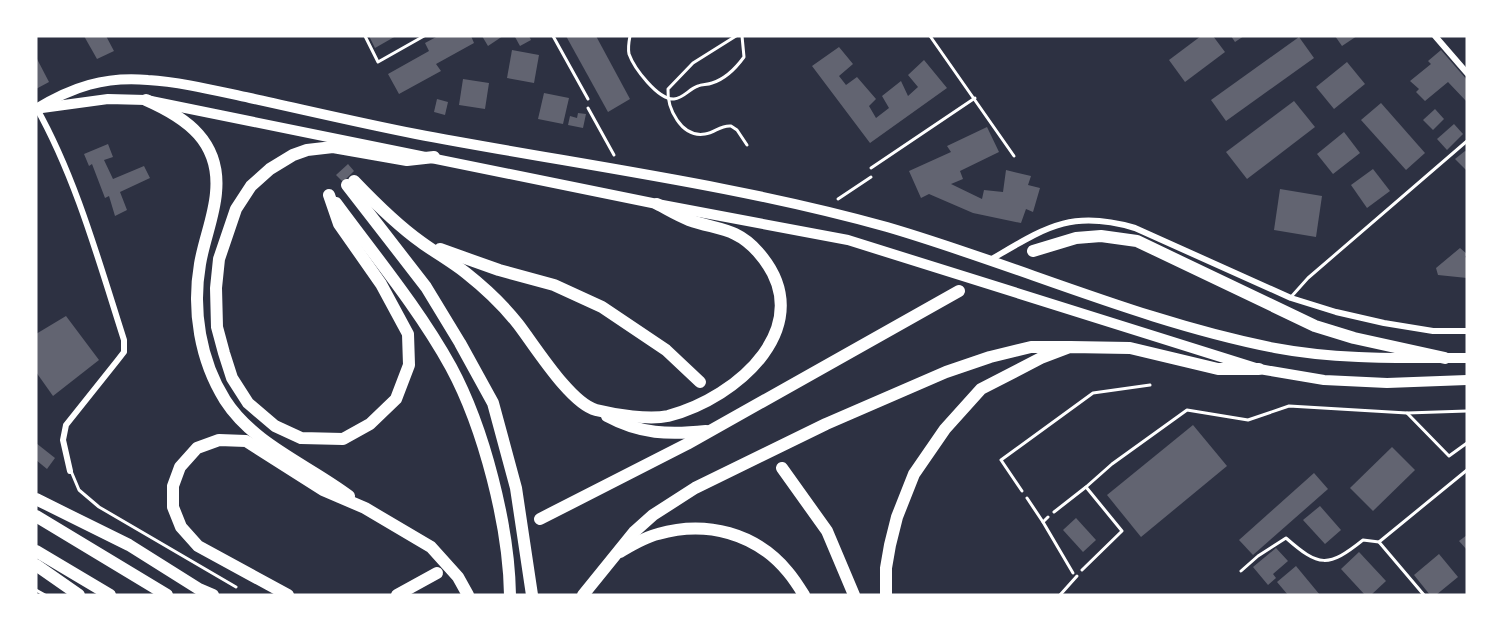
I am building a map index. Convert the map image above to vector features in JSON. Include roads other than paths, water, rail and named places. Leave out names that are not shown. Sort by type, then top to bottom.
[{"type":"highway","points":[[146,100],[185,120],[199,135],[209,151],[216,170],[216,193],[200,263],[196,293],[198,329],[207,362],[224,398],[239,420],[262,440],[325,477],[365,508],[431,547],[458,577],[468,595]]},
{"type":"highway","points":[[434,157],[407,160],[333,147],[307,150],[293,155],[270,169],[251,186],[236,209],[219,260],[216,288],[217,327],[232,378],[248,403],[274,426],[301,438],[343,439],[370,424],[396,399],[409,365],[408,334],[381,284],[339,224],[329,195],[411,303],[452,368],[480,434],[499,508],[507,555],[510,595]]},
{"type":"highway","points":[[532,595],[516,488],[493,403],[426,287],[351,183],[420,241],[467,273],[494,298],[572,393],[595,410],[630,427],[646,431],[674,434],[710,430]]},
{"type":"highway","points":[[595,410],[648,418],[667,416],[699,404],[748,373],[770,346],[776,330],[780,304],[777,286],[766,262],[757,250],[729,230],[688,219],[657,204]]},
{"type":"highway","points":[[1033,251],[1076,238],[1101,236],[1137,242],[1315,326],[1354,338],[1444,358]]},
{"type":"highway","points":[[420,241],[499,270],[554,285],[602,307],[666,350],[700,382]]},
{"type":"highway","points":[[540,519],[710,430],[958,291]]},
{"type":"highway","points":[[583,595],[611,557],[634,532],[653,515],[695,488],[826,424],[946,372],[990,357],[1031,347],[1130,348],[1218,369],[1259,369]]},
{"type":"highway","points":[[886,595],[886,568],[897,517],[914,474],[945,429],[981,389],[1041,358],[1070,347]]},
{"type":"highway","points":[[288,595],[198,546],[181,527],[173,507],[173,486],[180,467],[197,448],[219,440],[246,441],[323,490],[365,508]]},
{"type":"highway","points":[[782,468],[827,531],[855,595]]},
{"type":"highway","points":[[36,499],[129,545],[207,593]]},
{"type":"highway","points":[[36,516],[167,595]]},
{"type":"highway","points":[[611,557],[658,534],[696,527],[732,532],[761,548],[788,572],[804,595]]},
{"type":"highway","points":[[36,550],[110,595]]},
{"type":"highway","points":[[36,565],[79,595]]},
{"type":"highway","points":[[398,595],[437,573]]},
{"type":"main road","points":[[36,108],[59,95],[89,84],[120,79],[149,80],[218,91],[414,133],[826,211],[891,229],[1195,329],[1273,347],[1328,356],[1467,357]]},
{"type":"main road","points":[[36,108],[108,99],[146,100],[657,204],[848,240],[1259,369],[1324,380],[1387,383],[1467,380]]},
{"type":"street","points":[[1435,36],[1467,73]]},
{"type":"street","points":[[36,108],[59,152],[95,249],[124,340],[124,352],[66,425],[63,440],[70,471]]},
{"type":"street","points":[[988,261],[1030,236],[1054,225],[1082,219],[1109,220],[1135,228],[1291,298],[1383,323],[1433,331],[1467,332]]},
{"type":"lane","points":[[365,36],[378,62],[424,36]]},
{"type":"lane","points":[[553,36],[588,99]]},
{"type":"lane","points":[[930,36],[1014,156]]},
{"type":"lane","points":[[871,168],[975,98]]},
{"type":"lane","points":[[1291,298],[1308,278],[1467,141]]},
{"type":"lane","points":[[1022,490],[1001,460],[1093,393],[1149,385]]},
{"type":"lane","points":[[1054,512],[1112,464],[1187,410],[1248,420],[1289,406],[1407,413],[1467,411]]},
{"type":"lane","points":[[1407,413],[1449,456],[1467,443]]},
{"type":"lane","points":[[1379,542],[1467,470]]},
{"type":"lane","points":[[70,471],[79,490],[99,507],[236,587]]},
{"type":"lane","points":[[1082,570],[1122,531],[1086,487]]},
{"type":"lane","points":[[1241,571],[1258,556],[1286,538],[1316,561],[1334,560],[1363,540],[1379,542],[1424,595]]},
{"type":"lane","points":[[36,590],[45,595]]}]
